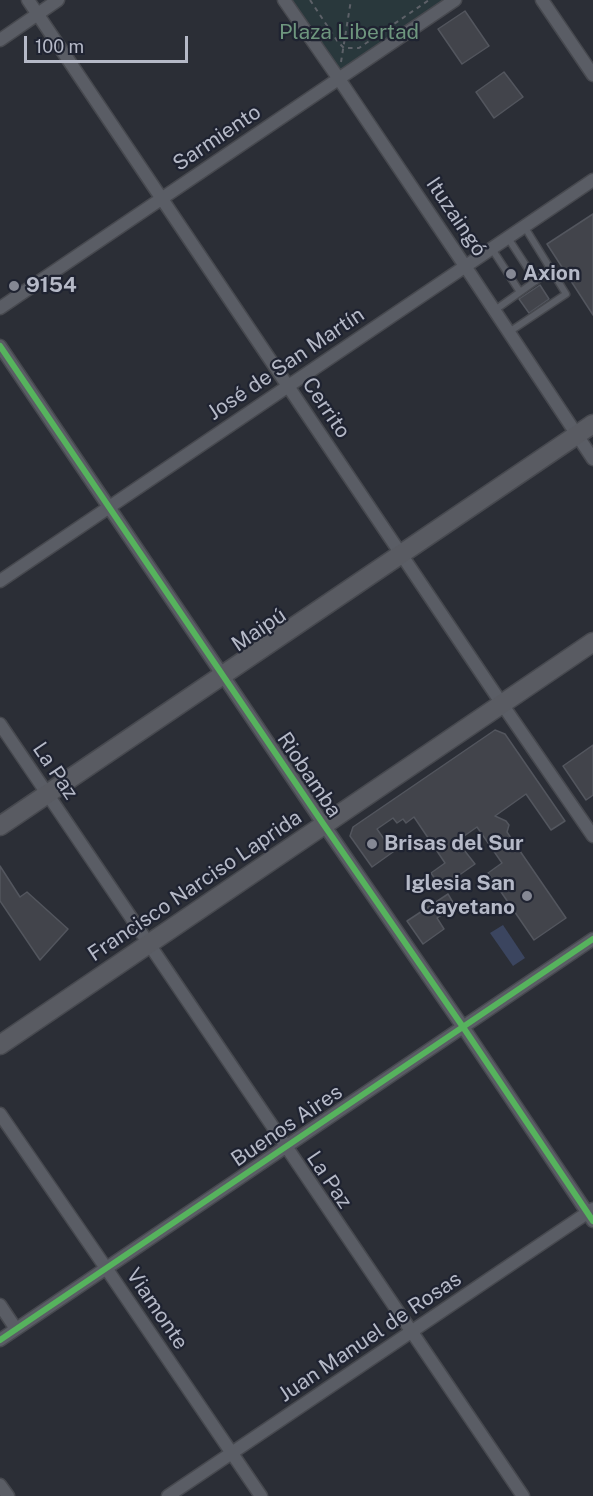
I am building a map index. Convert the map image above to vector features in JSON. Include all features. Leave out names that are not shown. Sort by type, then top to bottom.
[{"type":"main road","name":"Maipú","points":[[0,826],[593,424]]},
{"type":"main road","name":"Francisco Narciso Laprida","points":[[0,1045],[593,642]]},
{"type":"street","name":"Cerrito","points":[[28,0],[593,836]]},
{"type":"street","points":[[0,40],[58,0]]},
{"type":"street","name":"Ituzaingó","points":[[284,0],[495,310],[593,459]]},
{"type":"street","name":"Sarmiento","points":[[0,308],[455,0]]},
{"type":"street","points":[[543,0],[593,75]]},
{"type":"street","name":"José de San Martín","points":[[0,581],[593,180]]},
{"type":"street","name":"Riobamba","points":[[0,346],[591,1214]]},
{"type":"street","name":"La Paz","points":[[0,724],[522,1496]]},
{"type":"street","name":"Buenos Aires","points":[[0,1340],[593,939]]},
{"type":"street","name":"Viamonte","points":[[0,1114],[261,1496]]},
{"type":"street","name":"Juan Manuel de Rosas","points":[[168,1496],[591,1214]]},
{"type":"street","points":[[0,1305],[16,1329]]},
{"type":"street","points":[[0,1485],[8,1496]]},
{"type":"lane","points":[[509,332],[566,294],[524,226]]},
{"type":"lane","points":[[507,238],[536,281]]},
{"type":"lane","points":[[492,248],[520,292]]},
{"type":"lane","points":[[495,310],[551,270]]},
{"type":"path","points":[[310,0],[344,48],[359,48],[429,0]]},
{"type":"path","points":[[339,79],[351,0]]},
{"type":"green space","name":"Plaza Libertad","points":[[284,0],[455,0],[339,79]]},
{"type":"water","points":[[503,925],[525,958],[513,966],[490,933]]},
{"type":"building","points":[[465,11],[489,46],[462,64],[438,29]]},
{"type":"building","points":[[504,72],[523,97],[494,118],[476,92]]},
{"type":"building","points":[[593,214],[593,315],[547,244]]},
{"type":"building","points":[[540,285],[549,299],[529,313],[519,299]]},
{"type":"building","points":[[495,730],[505,734],[565,821],[551,830],[526,794],[495,816],[509,825],[507,832],[566,918],[534,940],[488,873],[502,863],[477,827],[457,841],[475,864],[441,888],[431,873],[445,863],[414,817],[406,823],[403,819],[397,823],[393,818],[377,829],[393,852],[372,867],[350,836],[353,827]]},
{"type":"building","points":[[593,745],[593,795],[586,800],[563,766]]},
{"type":"building","points":[[0,866],[20,897],[27,892],[68,929],[40,960],[0,901]]},
{"type":"building","points":[[448,894],[455,906],[437,918],[444,929],[423,944],[407,921]]},
{"type":"cycle path","points":[[0,346],[593,1221]]},
{"type":"cycle path","points":[[0,1340],[593,939]]},
{"type":"place","name":"Axion","points":[[511,274]]},
{"type":"place","name":"9154","points":[[14,286]]},
{"type":"place","name":"Brisas del Sur","points":[[372,844]]},
{"type":"place","name":"Iglesia San Cayetano","points":[[527,896]]}]
